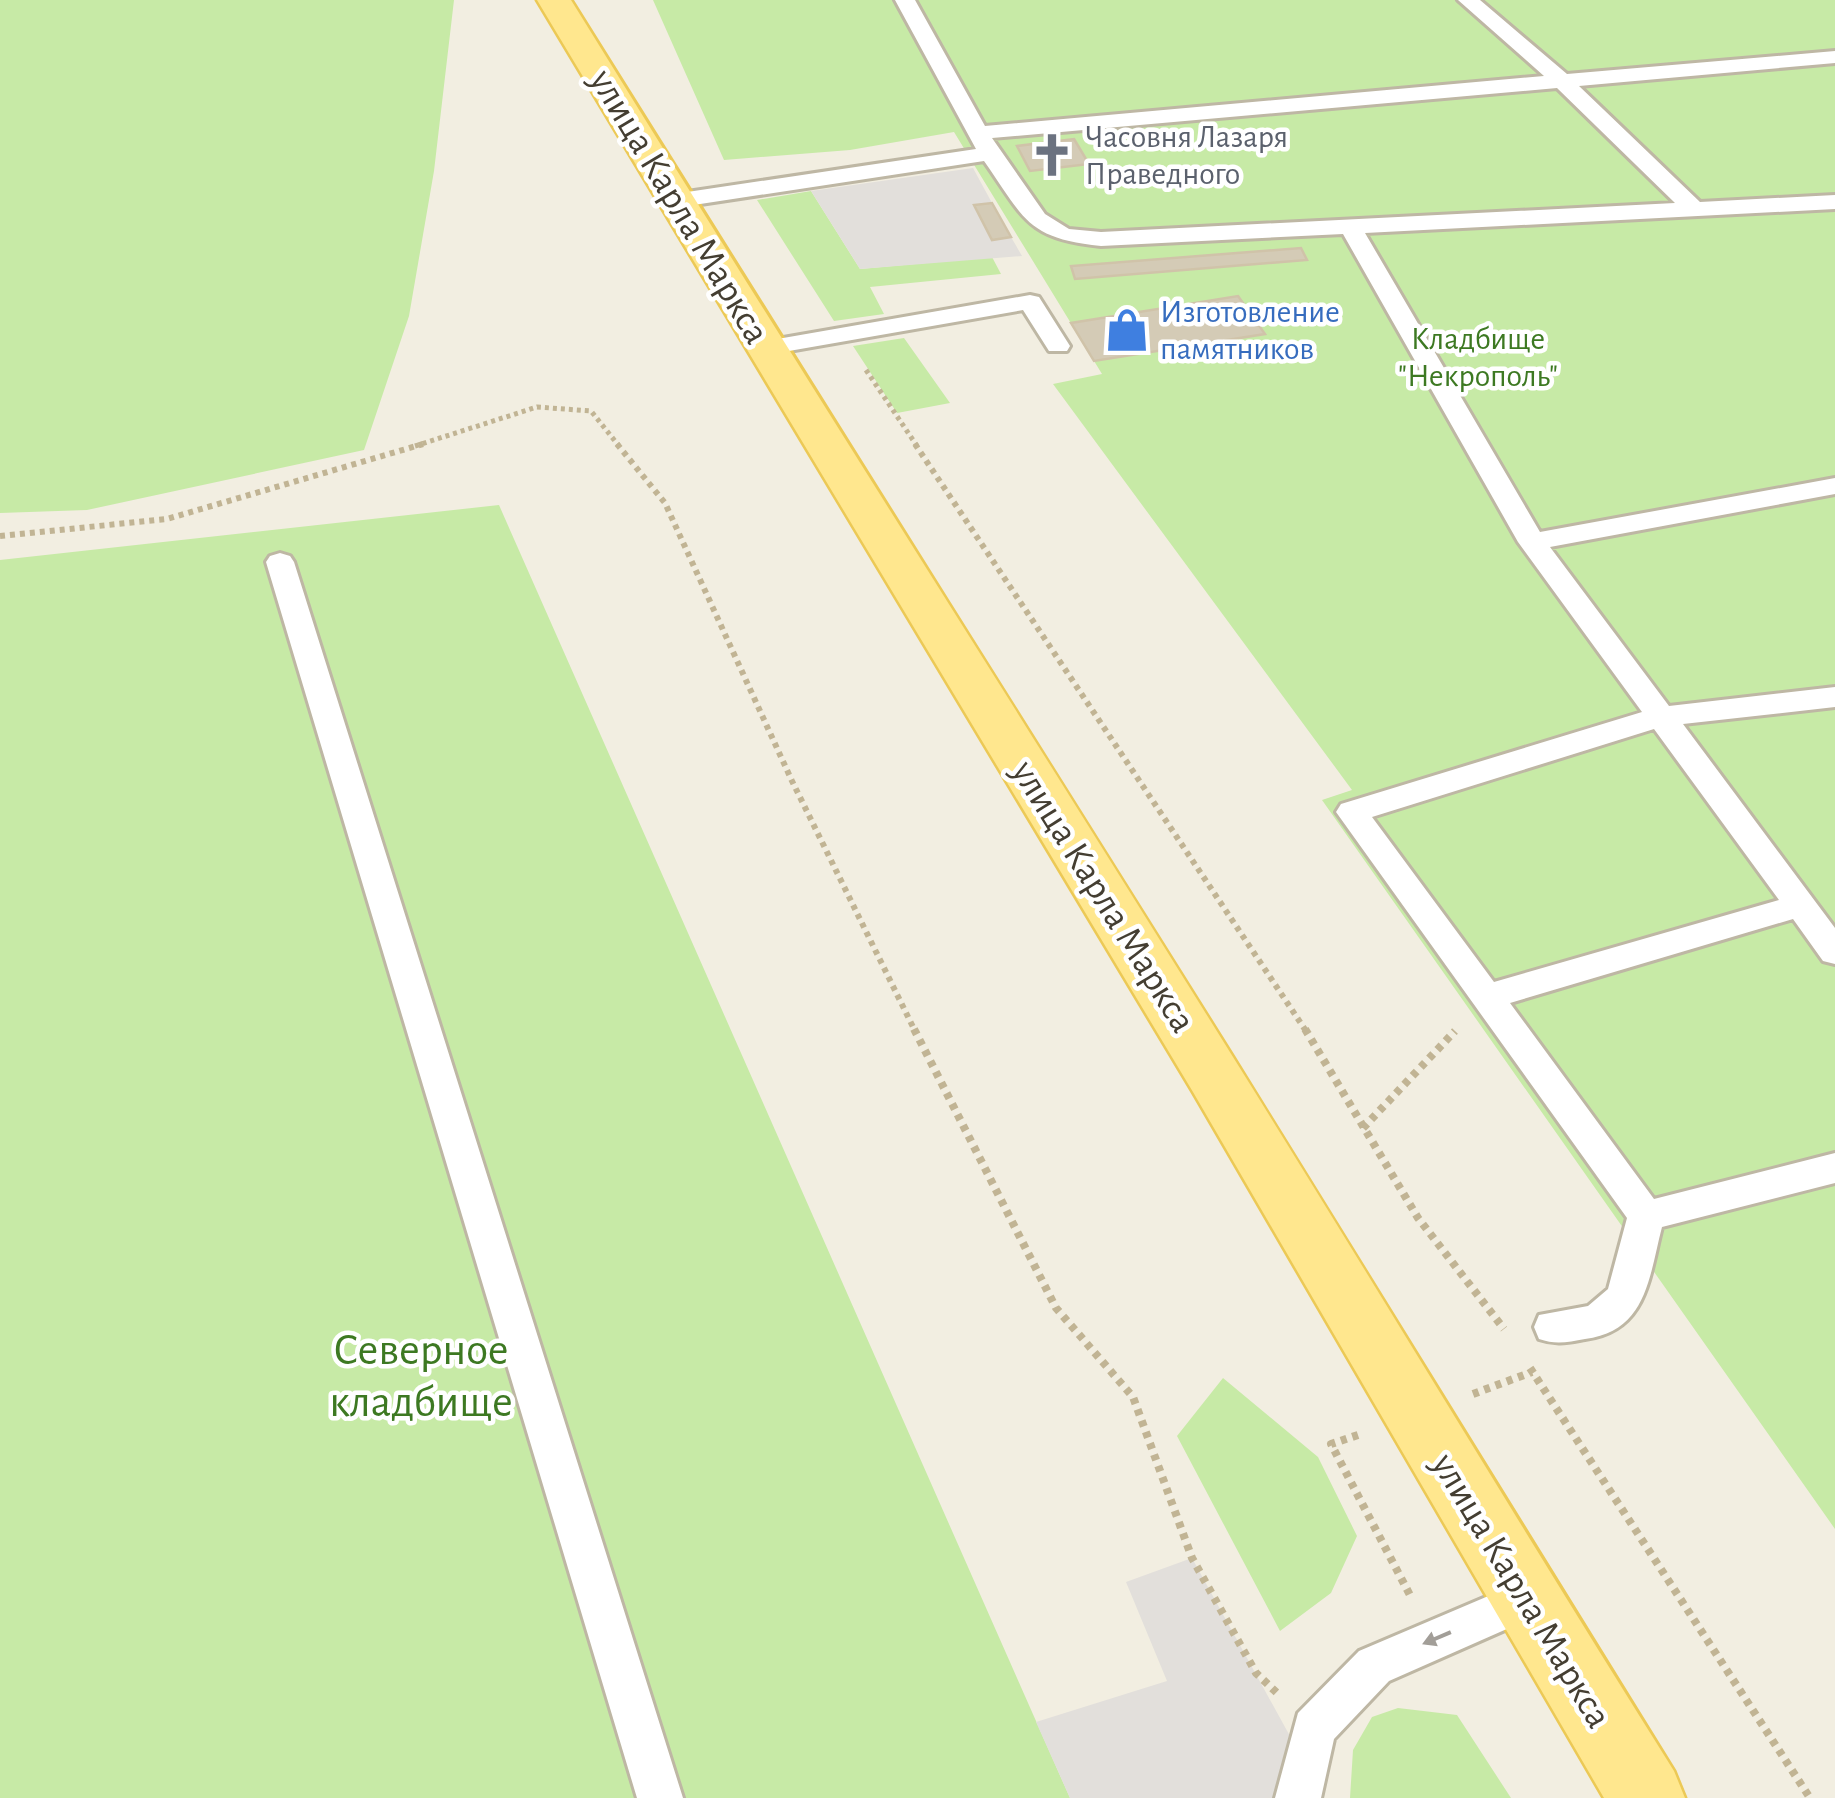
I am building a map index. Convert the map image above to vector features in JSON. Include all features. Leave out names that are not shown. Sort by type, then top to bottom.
[{"type":"main road","name":"улица Карла Маркса","points":[[554,0],[674,202],[1214,1076],[1647,1798]]},
{"type":"lane","points":[[905,0],[985,144],[1038,220],[1063,235],[1101,239],[1691,206],[1835,202]]},
{"type":"lane","points":[[1468,0],[1562,81],[1691,206]]},
{"type":"lane","points":[[674,202],[985,144],[1562,81],[1835,57]]},
{"type":"lane","points":[[1350,226],[1532,542],[1835,952]]},
{"type":"lane","points":[[766,348],[1030,302],[1058,346]]},
{"type":"lane","points":[[1532,542],[1835,486]]},
{"type":"lane","points":[[280,562],[660,1798]]},
{"type":"lane","points":[[1646,1216],[1352,812],[1658,717],[1835,698]]},
{"type":"lane","points":[[1486,997],[1801,904]]},
{"type":"lane","points":[[1646,1216],[1835,1168]]},
{"type":"lane","points":[[1553,1328],[1598,1321],[1624,1298],[1646,1216]]},
{"type":"lane","points":[[1298,1798],[1314,1728],[1374,1666],[1526,1600]]},
{"type":"path","points":[[860,360],[1274,979],[1418,1218],[1509,1336]]},
{"type":"path","points":[[0,536],[167,519],[538,407],[591,410],[666,504],[792,782],[1002,1208],[1056,1308],[1133,1397],[1192,1558],[1256,1673],[1314,1728]]},
{"type":"path","points":[[1363,1128],[1486,997]]},
{"type":"path","points":[[1526,1361],[1810,1798]]},
{"type":"green space","points":[[0,0],[454,0],[434,171],[409,316],[364,450],[87,510],[0,513]]},
{"type":"green space","name":"Кладбище \"Некрополь\"","points":[[653,0],[1835,0],[1835,1529],[1322,800],[1352,790],[1053,384],[1102,374],[954,132],[850,150],[724,160]]},
{"type":"green space","points":[[811,191],[860,269],[992,257],[1001,274],[870,287],[884,314],[834,321],[757,200]]},
{"type":"green space","points":[[904,338],[950,403],[897,413],[853,346]]},
{"type":"green space","name":"Северное кладбище","points":[[499,505],[1070,1798],[0,1798],[0,560]]},
{"type":"green space","points":[[1223,1378],[1318,1457],[1357,1536],[1331,1593],[1280,1631],[1177,1436]]},
{"type":"green space","points":[[1398,1708],[1457,1715],[1511,1798],[1350,1798],[1353,1750],[1372,1717]]},
{"type":"shaded area","points":[[973,168],[992,203],[974,206],[992,239],[1011,237],[1022,256],[860,269],[811,191]]},
{"type":"shaded area","points":[[1192,1558],[1324,1798],[1070,1798],[1036,1722],[1167,1681],[1126,1582]]},
{"type":"building","name":"Часовня Лазаря Праведного","points":[[1074,139],[1089,164],[1030,171],[1017,146]]},
{"type":"building","points":[[992,203],[1011,237],[992,240],[974,205]]},
{"type":"building","points":[[1301,248],[1307,260],[1075,279],[1071,266]]},
{"type":"building","points":[[1238,296],[1265,334],[1094,361],[1071,323]]},
{"type":"place","name":"Часовня Лазаря Праведного","points":[[1052,155]]},
{"type":"place","name":"Изготовление памятников","points":[[1127,330]]}]
